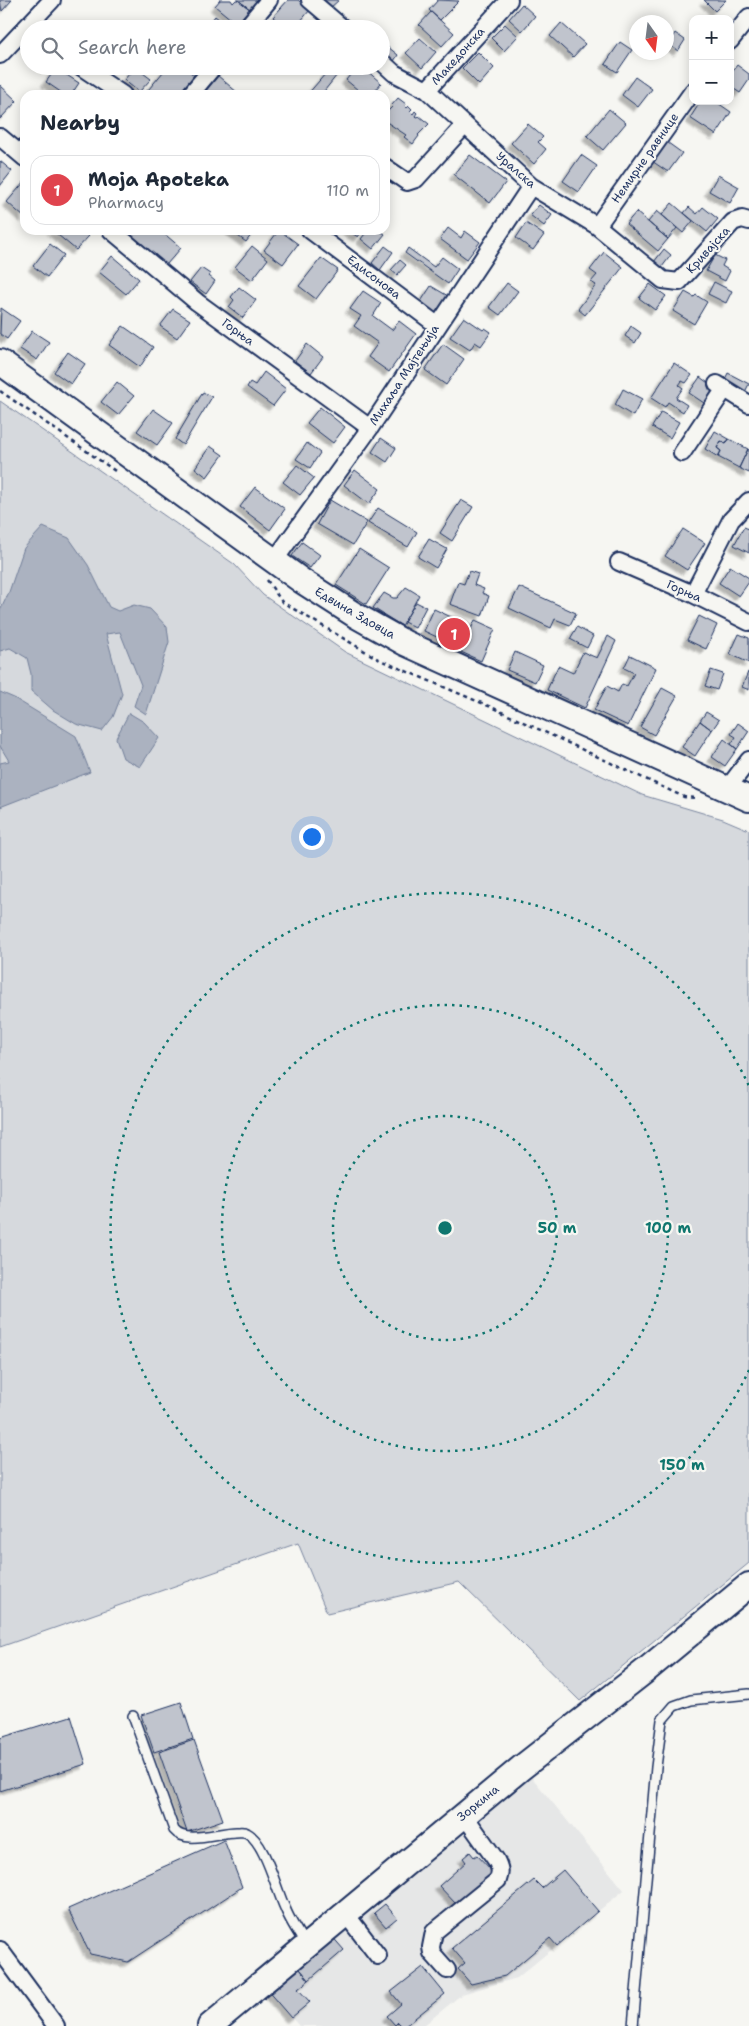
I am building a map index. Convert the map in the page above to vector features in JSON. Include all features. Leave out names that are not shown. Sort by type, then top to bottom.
[{"type":"main road","name":"Едвина Здовца","points":[[0,362],[302,581],[355,615],[405,642],[749,799]]},
{"type":"main road","name":"Зоркина","points":[[210,2026],[521,1768],[645,1671],[749,1585]]},
{"type":"street","points":[[36,20],[52,0]]},
{"type":"street","points":[[252,20],[269,0]]},
{"type":"street","points":[[310,0],[333,20]]},
{"type":"street","name":"Македонска","points":[[427,90],[509,0]]},
{"type":"street","points":[[734,36],[749,17]]},
{"type":"street","points":[[0,55],[20,38]]},
{"type":"street","name":"Уралска","points":[[390,69],[427,90],[532,186],[597,226]]},
{"type":"street","points":[[93,75],[116,90]]},
{"type":"street","points":[[194,90],[207,75]]},
{"type":"street","name":"Немирне равнице","points":[[597,226],[689,97]]},
{"type":"street","points":[[390,170],[407,182],[416,179],[465,125]]},
{"type":"street","points":[[0,137],[20,154]]},
{"type":"street","name":"Михаља Мајтењија","points":[[274,561],[370,428],[437,325],[532,186]]},
{"type":"street","name":"Кривајска","points":[[597,226],[663,280],[679,282],[733,222],[742,219],[749,221]]},
{"type":"street","name":"Горња","points":[[117,235],[197,302],[370,428]]},
{"type":"street","name":"Едисонова","points":[[317,235],[437,325]]},
{"type":"street","points":[[682,453],[721,386],[749,404]]},
{"type":"street","points":[[693,594],[731,520],[749,501]]},
{"type":"street","name":"Горња","points":[[619,562],[693,594],[749,622]]},
{"type":"street","points":[[727,789],[749,760]]},
{"type":"street","points":[[447,1970],[432,1953],[431,1947],[434,1932],[498,1880],[500,1873],[496,1860],[464,1815]]},
{"type":"street","points":[[345,1913],[378,1956]]},
{"type":"street","points":[[0,1950],[56,2026]]},
{"type":"lane","points":[[633,2026],[655,1777],[662,1720],[674,1706],[691,1700],[749,1694]]},
{"type":"lane","points":[[133,1716],[163,1804],[176,1834],[188,1839],[224,1832],[246,1832],[255,1838],[264,1854],[285,1909],[306,1945]]},
{"type":"shaded area","points":[[0,401],[234,564],[263,595],[345,652],[642,795],[723,819],[749,830],[749,1563],[580,1701],[459,1582],[327,1613],[298,1543],[0,1647]]},
{"type":"shaded area","points":[[43,527],[69,538],[88,565],[109,607],[118,611],[134,605],[150,609],[167,627],[169,642],[146,714],[134,706],[141,685],[120,632],[106,634],[122,694],[113,717],[102,731],[76,724],[53,710],[31,691],[31,674],[27,658],[10,648],[0,651],[0,611],[9,592],[24,548]]},
{"type":"shaded area","points":[[0,692],[14,698],[76,736],[90,772],[0,807],[0,763],[9,761],[0,746]]},
{"type":"shaded area","points":[[129,713],[144,722],[159,738],[140,767],[123,758],[116,738]]},
{"type":"shaded area","points":[[525,1769],[624,1890],[517,1978],[462,1994],[423,2026],[299,2026],[266,1989]]},
{"type":"building","points":[[0,0],[12,0],[2,11]]},
{"type":"building","points":[[220,0],[231,0],[233,3],[238,0],[250,9],[240,20],[232,20],[215,6]]},
{"type":"building","points":[[238,0],[261,0],[252,11]]},
{"type":"building","points":[[288,0],[298,0],[310,10],[302,20],[276,20],[273,17]]},
{"type":"building","points":[[322,0],[339,0],[330,8]]},
{"type":"building","points":[[438,0],[459,1],[440,20],[429,10]]},
{"type":"building","points":[[704,0],[726,0],[715,11]]},
{"type":"building","points":[[522,4],[535,16],[522,31],[509,19]]},
{"type":"building","points":[[431,12],[454,33],[442,46],[419,25]]},
{"type":"building","points":[[215,16],[220,20],[212,20]]},
{"type":"building","points":[[561,23],[585,44],[573,57],[550,36]]},
{"type":"building","points":[[505,24],[518,36],[504,51],[491,38]]},
{"type":"building","points":[[675,33],[685,40],[678,51],[674,48]]},
{"type":"building","points":[[420,38],[436,52],[422,68],[406,53]]},
{"type":"building","points":[[620,42],[629,48],[629,54],[617,72],[605,64]]},
{"type":"building","points":[[390,49],[398,55],[392,64],[390,62]]},
{"type":"building","points":[[478,52],[494,68],[479,85],[462,68]]},
{"type":"building","points":[[737,65],[749,74],[749,80],[740,93],[734,89],[734,69]]},
{"type":"building","points":[[51,75],[67,75],[79,83],[74,90],[58,90],[46,82]]},
{"type":"building","points":[[128,75],[146,75],[151,79],[141,90],[136,90],[124,80]]},
{"type":"building","points":[[161,75],[194,75],[196,77],[186,90],[148,90]]},
{"type":"building","points":[[217,75],[234,90],[204,90]]},
{"type":"building","points":[[324,75],[337,75],[325,90],[311,90]]},
{"type":"building","points":[[350,75],[372,75],[381,83],[375,90],[358,90],[346,80]]},
{"type":"building","points":[[635,77],[652,89],[638,107],[622,95]]},
{"type":"building","points":[[0,85],[17,101],[0,119]]},
{"type":"building","points":[[398,98],[406,104],[407,108],[409,106],[412,109],[410,111],[413,114],[415,111],[417,113],[415,116],[419,116],[429,124],[418,135],[413,144],[404,137],[406,135],[390,124],[390,109]]},
{"type":"building","points":[[698,105],[721,105],[731,112],[716,135],[690,118]]},
{"type":"building","points":[[609,109],[626,123],[603,150],[587,136]]},
{"type":"building","points":[[528,124],[543,137],[538,142],[546,149],[534,164],[511,143]]},
{"type":"building","points":[[664,140],[682,153],[668,172],[649,159]]},
{"type":"building","points":[[470,155],[506,182],[490,203],[454,175]]},
{"type":"building","points":[[581,155],[597,166],[579,192],[563,181]]},
{"type":"building","points":[[0,161],[12,171],[0,186]]},
{"type":"building","points":[[718,175],[739,187],[730,203],[709,191]]},
{"type":"building","points":[[20,187],[20,214],[7,202]]},
{"type":"building","points":[[672,203],[693,221],[683,233],[662,215]]},
{"type":"building","points":[[539,205],[552,215],[544,226],[530,215]]},
{"type":"building","points":[[689,207],[697,214],[703,207],[718,219],[707,232],[684,213]]},
{"type":"building","points":[[657,211],[677,228],[668,239],[648,222]]},
{"type":"building","points":[[636,212],[668,239],[658,251],[626,224]]},
{"type":"building","points":[[526,223],[544,235],[533,250],[516,238]]},
{"type":"building","points":[[448,228],[461,238],[465,231],[480,242],[467,259],[440,239]]},
{"type":"building","points":[[58,235],[89,236],[76,250]]},
{"type":"building","points":[[130,235],[166,235],[181,248],[166,265]]},
{"type":"building","points":[[237,235],[251,235],[246,242]]},
{"type":"building","points":[[275,235],[286,235],[298,244],[283,264],[264,250]]},
{"type":"building","points":[[364,235],[384,235],[373,249],[361,239]]},
{"type":"building","points":[[50,244],[64,255],[47,277],[33,266]]},
{"type":"building","points":[[252,246],[268,259],[252,280],[235,267]]},
{"type":"building","points":[[385,246],[393,252],[380,270],[372,263]]},
{"type":"building","points":[[408,248],[434,267],[442,257],[458,269],[448,284],[405,253]]},
{"type":"building","points":[[664,249],[671,255],[662,267],[654,262]]},
{"type":"building","points":[[604,252],[623,267],[585,315],[578,309],[596,285],[591,282],[597,275],[590,270]]},
{"type":"building","points":[[715,255],[725,260],[722,266],[730,271],[725,281],[706,271]]},
{"type":"building","points":[[112,256],[139,279],[126,294],[99,272]]},
{"type":"building","points":[[321,258],[338,270],[316,299],[299,286]]},
{"type":"building","points":[[400,260],[406,265],[397,275],[391,270]]},
{"type":"building","points":[[201,268],[210,274],[209,276],[215,281],[206,294],[190,282]]},
{"type":"building","points":[[714,282],[732,291],[726,303],[708,294]]},
{"type":"building","points":[[507,283],[518,291],[500,315],[489,307]]},
{"type":"building","points":[[650,284],[666,296],[655,310],[639,298]]},
{"type":"building","points":[[431,286],[448,296],[435,317],[418,306]]},
{"type":"building","points":[[239,287],[256,300],[243,318],[229,307],[234,300],[231,297]]},
{"type":"building","points":[[363,291],[381,303],[373,316],[392,330],[399,321],[416,334],[389,372],[368,357],[378,343],[354,326],[361,316],[350,309]]},
{"type":"building","points":[[685,292],[694,297],[696,295],[707,302],[694,324],[673,311]]},
{"type":"building","points":[[1,308],[20,321],[7,339],[0,334]]},
{"type":"building","points":[[173,309],[190,320],[177,338],[160,326]]},
{"type":"building","points":[[464,317],[483,330],[485,328],[491,332],[481,346],[475,342],[470,350],[450,337]]},
{"type":"building","points":[[123,326],[153,347],[140,367],[109,345]]},
{"type":"building","points":[[631,326],[641,333],[635,343],[625,336]]},
{"type":"building","points":[[32,331],[49,342],[37,360],[20,349]]},
{"type":"building","points":[[307,344],[323,357],[311,373],[295,361]]},
{"type":"building","points":[[443,344],[464,359],[446,385],[425,370]]},
{"type":"building","points":[[68,352],[85,364],[71,384],[54,372]]},
{"type":"building","points":[[674,363],[692,375],[686,383],[682,381],[679,385],[683,388],[676,398],[687,405],[683,412],[668,402],[665,407],[651,398]]},
{"type":"building","points":[[264,372],[286,389],[273,406],[247,387],[250,382],[255,385]]},
{"type":"building","points":[[728,373],[749,384],[744,394],[723,383]]},
{"type":"building","points":[[700,377],[715,388],[704,403],[689,393]]},
{"type":"building","points":[[117,382],[134,396],[118,415],[101,402]]},
{"type":"building","points":[[623,389],[642,399],[633,416],[615,405]]},
{"type":"building","points":[[203,392],[212,397],[183,445],[175,439]]},
{"type":"building","points":[[320,407],[345,427],[333,443],[307,423]]},
{"type":"building","points":[[153,409],[173,423],[157,445],[137,431]]},
{"type":"building","points":[[661,412],[679,422],[670,438],[652,427]]},
{"type":"building","points":[[715,431],[729,439],[726,444],[721,441],[717,448],[721,451],[718,457],[705,449]]},
{"type":"building","points":[[381,438],[396,448],[387,462],[372,452]]},
{"type":"building","points":[[729,439],[748,449],[739,468],[718,457],[721,451],[717,448],[721,441],[726,444]]},
{"type":"building","points":[[307,443],[320,453],[310,468],[296,459]]},
{"type":"building","points":[[210,446],[223,455],[207,477],[195,468]]},
{"type":"building","points":[[749,450],[749,473],[739,468]]},
{"type":"building","points":[[297,465],[314,478],[300,495],[283,482]]},
{"type":"building","points":[[355,470],[380,489],[369,504],[344,485]]},
{"type":"building","points":[[255,487],[285,509],[270,530],[240,507]]},
{"type":"building","points":[[330,500],[367,522],[353,545],[317,524]]},
{"type":"building","points":[[461,500],[473,507],[452,541],[440,533]]},
{"type":"building","points":[[378,508],[417,532],[408,547],[368,523]]},
{"type":"building","points":[[744,527],[749,529],[749,553],[734,545]]},
{"type":"building","points":[[683,529],[705,543],[687,570],[665,556]]},
{"type":"building","points":[[429,539],[447,549],[436,568],[418,557]]},
{"type":"building","points":[[302,542],[320,555],[310,568],[292,556]]},
{"type":"building","points":[[359,549],[389,568],[366,604],[336,585]]},
{"type":"building","points":[[730,566],[749,578],[749,582],[739,596],[719,583]]},
{"type":"building","points":[[469,571],[478,574],[474,585],[484,589],[482,593],[489,596],[482,616],[450,604],[458,582],[464,584]]},
{"type":"building","points":[[406,587],[419,595],[402,626],[373,608],[384,593],[397,598]]},
{"type":"building","points":[[519,587],[576,613],[570,625],[555,619],[551,628],[509,608]]},
{"type":"building","points":[[416,602],[426,607],[415,628],[404,622]]},
{"type":"building","points":[[434,609],[464,623],[454,645],[424,631]]},
{"type":"building","points":[[699,616],[717,625],[706,649],[687,640]]},
{"type":"building","points":[[475,620],[495,629],[481,661],[461,652]]},
{"type":"building","points":[[577,627],[593,636],[587,648],[570,639]]},
{"type":"building","points":[[739,634],[749,638],[749,663],[730,654]]},
{"type":"building","points":[[608,636],[616,641],[585,708],[547,690],[558,666],[573,673],[583,652],[597,658]]},
{"type":"building","points":[[515,652],[543,665],[535,682],[507,670]]},
{"type":"building","points":[[630,655],[656,668],[628,726],[594,710],[607,686],[618,692],[622,684],[627,686],[634,673],[624,668]]},
{"type":"building","points":[[711,670],[723,674],[717,690],[705,686]]},
{"type":"building","points":[[749,672],[749,690],[742,687]]},
{"type":"building","points":[[662,688],[677,696],[654,735],[640,727]]},
{"type":"building","points":[[706,712],[719,720],[712,730],[700,721]]},
{"type":"building","points":[[700,721],[712,730],[695,756],[682,747]]},
{"type":"building","points":[[738,723],[749,731],[737,749],[731,744],[736,737],[731,734]]},
{"type":"building","points":[[724,739],[737,749],[725,766],[712,757]]},
{"type":"building","points":[[181,1702],[193,1739],[154,1752],[141,1715]]},
{"type":"building","points":[[71,1716],[86,1764],[0,1791],[0,1738]]},
{"type":"building","points":[[194,1740],[223,1820],[187,1832],[159,1752]]},
{"type":"building","points":[[224,1840],[242,1887],[128,1962],[90,1954],[68,1909]]},
{"type":"building","points":[[470,1852],[474,1857],[477,1855],[493,1872],[456,1904],[439,1886],[466,1862],[463,1858]]},
{"type":"building","points":[[563,1870],[598,1911],[557,1946],[550,1938],[505,1976],[471,1984],[458,1969],[465,1963],[452,1948],[534,1880],[542,1888]]},
{"type":"building","points":[[385,1904],[397,1918],[386,1927],[374,1913]]},
{"type":"building","points":[[330,1934],[344,1950],[309,1980],[296,1964]]},
{"type":"building","points":[[296,1964],[309,1980],[298,1989],[310,2002],[291,2018],[266,1989]]},
{"type":"building","points":[[423,1967],[445,1994],[405,2026],[398,2022],[395,2025],[387,2016],[401,2004],[391,1992]]},
{"type":"place","name":"Moja Apoteka","points":[[454,634]]}]
